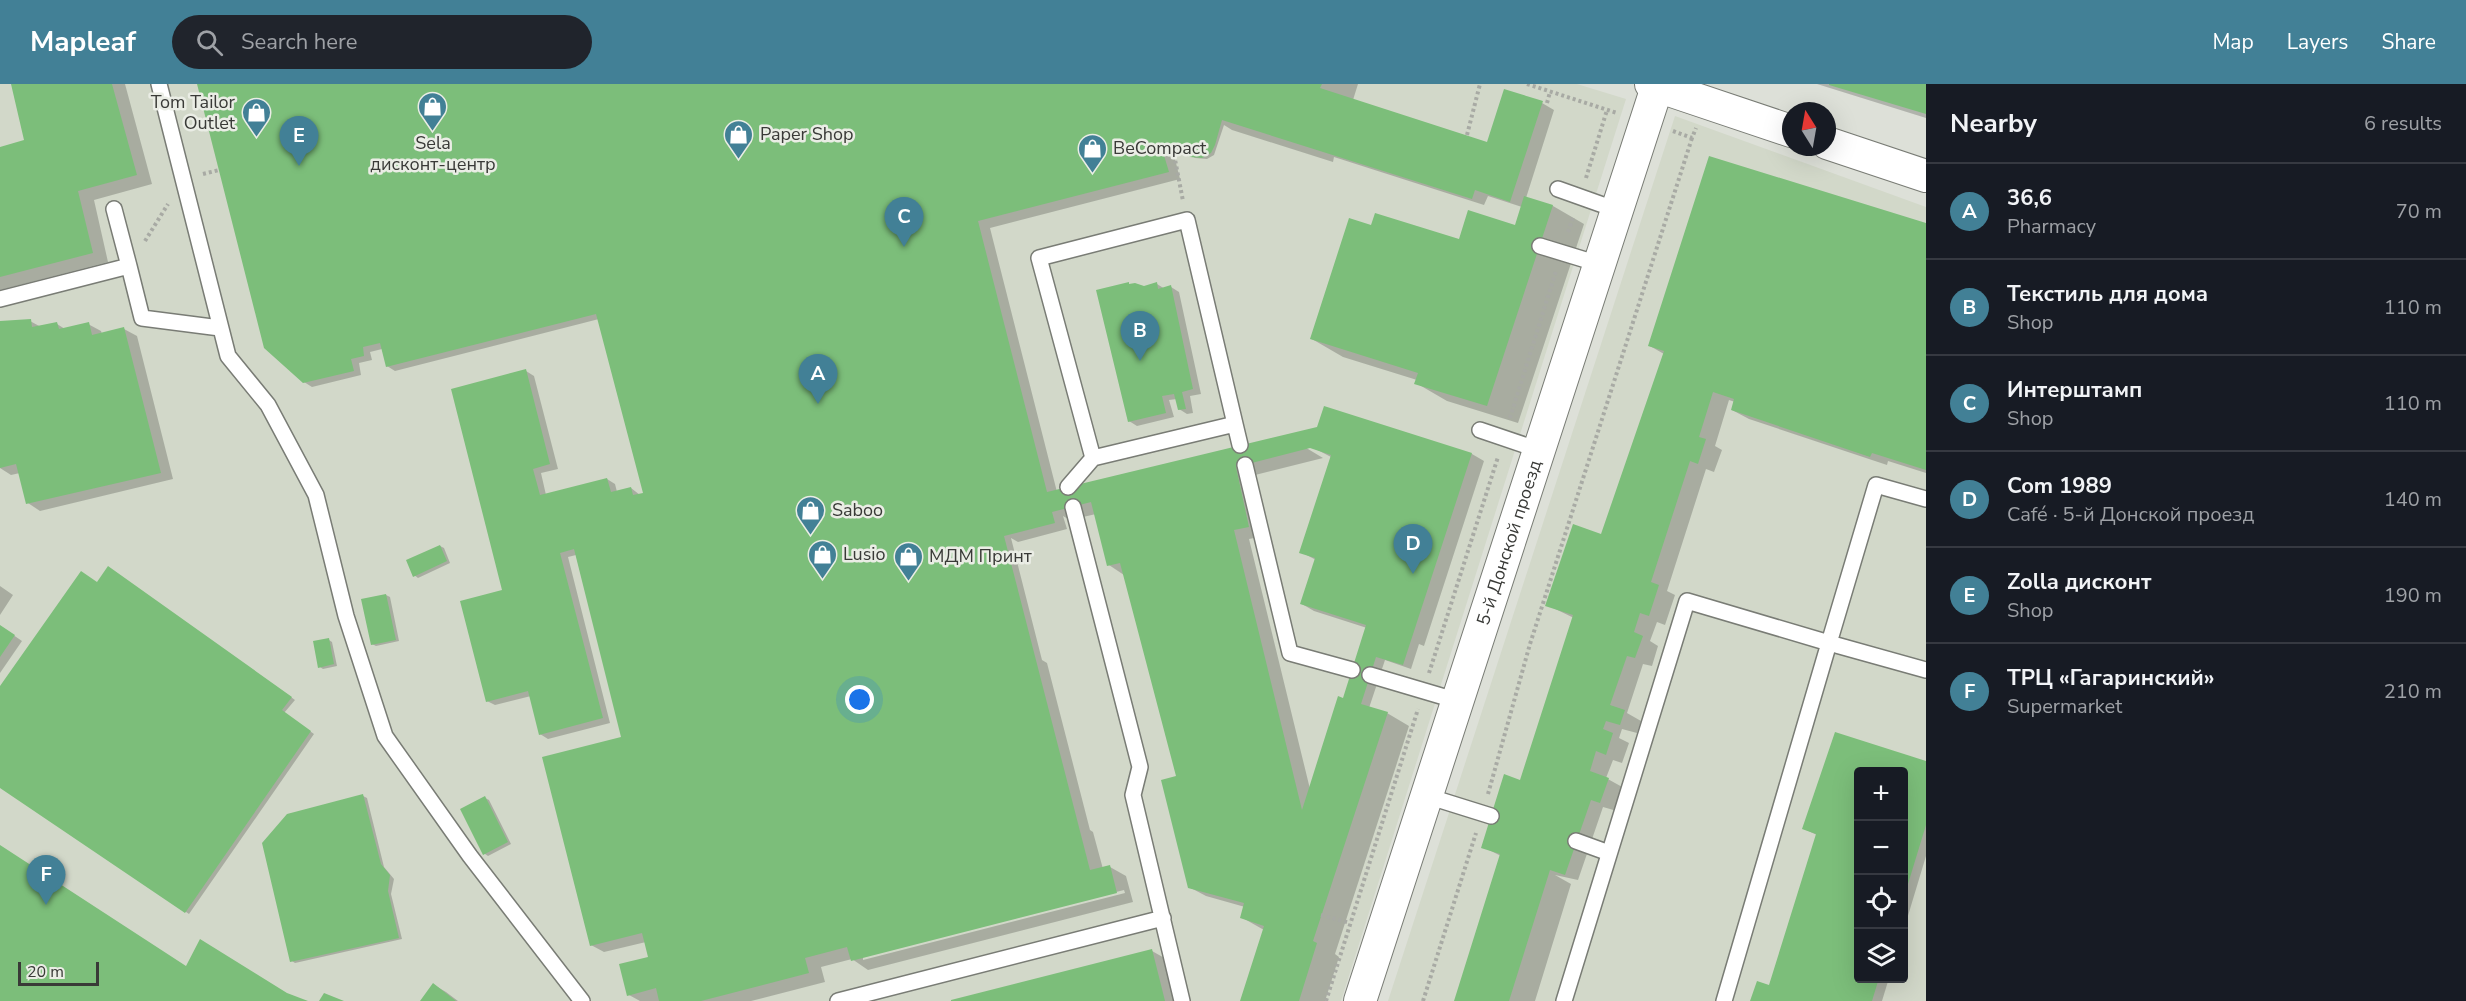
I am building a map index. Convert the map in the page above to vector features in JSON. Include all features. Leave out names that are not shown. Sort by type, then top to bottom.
[{"type":"street","points":[[1655,85],[1782,128]]},
{"type":"street","name":"5-й Донской проезд","points":[[1360,1001],[1617,210],[1655,85]]},
{"type":"street","points":[[1836,146],[1926,176]]},
{"type":"lane","points":[[159,84],[228,356],[268,405],[316,495],[346,616],[385,736],[470,856],[582,1001]]},
{"type":"lane","points":[[1558,189],[1617,210]]},
{"type":"lane","points":[[114,209],[142,318],[220,328]]},
{"type":"lane","points":[[1093,458],[1039,258],[1187,220],[1240,445]]},
{"type":"lane","points":[[1540,246],[1599,264]]},
{"type":"lane","points":[[0,299],[129,266]]},
{"type":"lane","points":[[1068,487],[1093,458],[1235,424]]},
{"type":"lane","points":[[1480,430],[1539,450]]},
{"type":"lane","points":[[1245,465],[1290,652],[1352,670]]},
{"type":"lane","points":[[1724,1001],[1876,485],[1926,499]]},
{"type":"lane","points":[[1073,507],[1140,767],[1133,795],[1182,1001]]},
{"type":"lane","points":[[1564,1001],[1687,601],[1926,670]]},
{"type":"lane","points":[[1370,675],[1458,700]]},
{"type":"lane","points":[[1427,796],[1487,814]]},
{"type":"lane","points":[[1576,842],[1609,853]]},
{"type":"lane","points":[[838,1001],[1162,918]]},
{"type":"path","points":[[1467,135],[1480,84]]},
{"type":"path","points":[[1326,1001],[1607,110],[1527,84]]},
{"type":"path","points":[[1547,103],[1550,92]]},
{"type":"path","points":[[1423,1001],[1487,814],[1530,644],[1692,138]]},
{"type":"path","points":[[1173,149],[1187,220]]},
{"type":"path","points":[[198,175],[219,170]]},
{"type":"path","points":[[1321,915],[1350,923]]},
{"type":"shaded area","points":[[0,84],[1577,84],[1626,99],[1341,1001],[0,1001]]},
{"type":"shaded area","points":[[1675,116],[1926,207],[1926,1001],[1388,1001]]},
{"type":"building","points":[[11,84],[112,84],[137,175],[78,191],[93,253],[0,277],[0,147],[24,140]]},
{"type":"building","points":[[197,84],[1322,84],[1320,88],[1487,142],[1504,89],[1543,101],[1510,202],[1475,190],[1472,199],[1222,120],[1211,153],[1202,158],[1190,157],[1181,147],[1163,152],[1169,172],[978,221],[1047,492],[1317,427],[1324,406],[1472,453],[1403,665],[1376,657],[1361,704],[1388,712],[1313,941],[1317,943],[1299,1001],[1240,1001],[1264,926],[1240,918],[1244,903],[1188,888],[1161,780],[1176,776],[1120,563],[1107,566],[1091,502],[1052,512],[1055,523],[1004,536],[1090,870],[1110,865],[1117,893],[851,961],[847,947],[805,958],[809,973],[701,1001],[659,1001],[656,988],[627,996],[619,964],[648,957],[642,933],[590,946],[542,757],[621,737],[574,549],[560,553],[603,718],[539,735],[528,691],[486,702],[460,601],[502,590],[451,389],[526,369],[550,464],[533,469],[540,495],[607,478],[611,492],[631,487],[633,495],[643,493],[596,314],[386,367],[380,343],[363,347],[364,356],[351,359],[354,371],[303,383],[264,348]],"holes":[[[1310,448],[1331,455],[1299,553],[1315,558],[1300,604],[1366,625],[1343,698],[1338,696],[1302,810],[1234,530],[1249,527],[1236,467]]]},
{"type":"building","points":[[1829,84],[1926,84],[1926,114],[1829,85]]},
{"type":"building","points":[[1709,156],[1926,223],[1926,470],[1872,453],[1870,457],[1731,410],[1734,399],[1713,392],[1699,437],[1706,439],[1698,464],[1690,461],[1651,582],[1659,585],[1649,616],[1640,613],[1634,632],[1643,636],[1635,658],[1627,656],[1610,705],[1625,710],[1620,725],[1606,721],[1603,729],[1613,733],[1606,755],[1596,751],[1590,771],[1609,778],[1600,803],[1591,800],[1565,875],[1550,870],[1509,1001],[1454,1001],[1500,854],[1481,848],[1504,774],[1520,780],[1573,615],[1545,606],[1573,524],[1601,534],[1664,351],[1648,346]]},
{"type":"building","points":[[1524,196],[1553,205],[1487,406],[1414,384],[1418,373],[1310,339],[1349,218],[1371,225],[1375,213],[1459,239],[1468,210],[1515,225]]},
{"type":"building","points":[[1129,282],[1129,284],[1144,286],[1157,282],[1158,289],[1171,285],[1193,389],[1182,392],[1186,409],[1178,410],[1174,394],[1162,396],[1166,413],[1128,422],[1096,290]]},
{"type":"building","points":[[31,319],[32,327],[57,322],[59,329],[89,322],[92,335],[124,327],[161,473],[26,504],[16,464],[0,468],[0,321]]},
{"type":"building","points":[[440,545],[447,561],[413,577],[406,560]]},
{"type":"building","points":[[108,566],[292,697],[282,710],[311,731],[185,913],[0,788],[0,686],[81,571],[97,582]]},
{"type":"building","points":[[386,594],[396,640],[371,645],[361,599]]},
{"type":"building","points":[[0,625],[15,635],[0,657]]},
{"type":"building","points":[[329,638],[334,664],[318,668],[313,641]]},
{"type":"building","points":[[1835,732],[1926,761],[1926,825],[1908,884],[1908,767],[1854,767],[1854,983],[1877,983],[1872,1001],[1750,1001],[1757,981],[1769,985],[1816,834],[1802,829]]},
{"type":"building","points":[[363,794],[381,864],[390,875],[388,891],[399,938],[290,962],[262,843],[287,814]]},
{"type":"building","points":[[485,796],[508,842],[483,855],[460,809]]},
{"type":"building","points":[[0,845],[186,966],[200,939],[287,993],[308,1001],[0,1001]]},
{"type":"building","points":[[1152,949],[1165,1001],[951,1001],[951,1000]]},
{"type":"building","points":[[433,983],[456,1001],[420,1001]]},
{"type":"building","points":[[324,993],[344,1001],[319,1001]]},
{"type":"place","name":"Sela дисконт-центр","points":[[433,132]]},
{"type":"place","name":"Tom Tailor Outlet","points":[[256,138]]},
{"type":"place","name":"Paper Shop","points":[[739,160]]},
{"type":"place","name":"Zolla дисконт","points":[[299,166]]},
{"type":"place","name":"BeCompact","points":[[1092,174]]},
{"type":"place","name":"Интерштамп","points":[[904,247]]},
{"type":"place","name":"Текстиль для дома","points":[[1140,361]]},
{"type":"place","name":"36,6","points":[[818,404]]},
{"type":"place","name":"Saboo","points":[[811,536]]},
{"type":"place","name":"Com 1989","points":[[1413,574]]},
{"type":"place","name":"Lusio","points":[[822,580]]},
{"type":"place","name":"МДМ Принт","points":[[908,582]]},
{"type":"place","name":"ТРЦ «Гагаринский»","points":[[46,905]]}]
